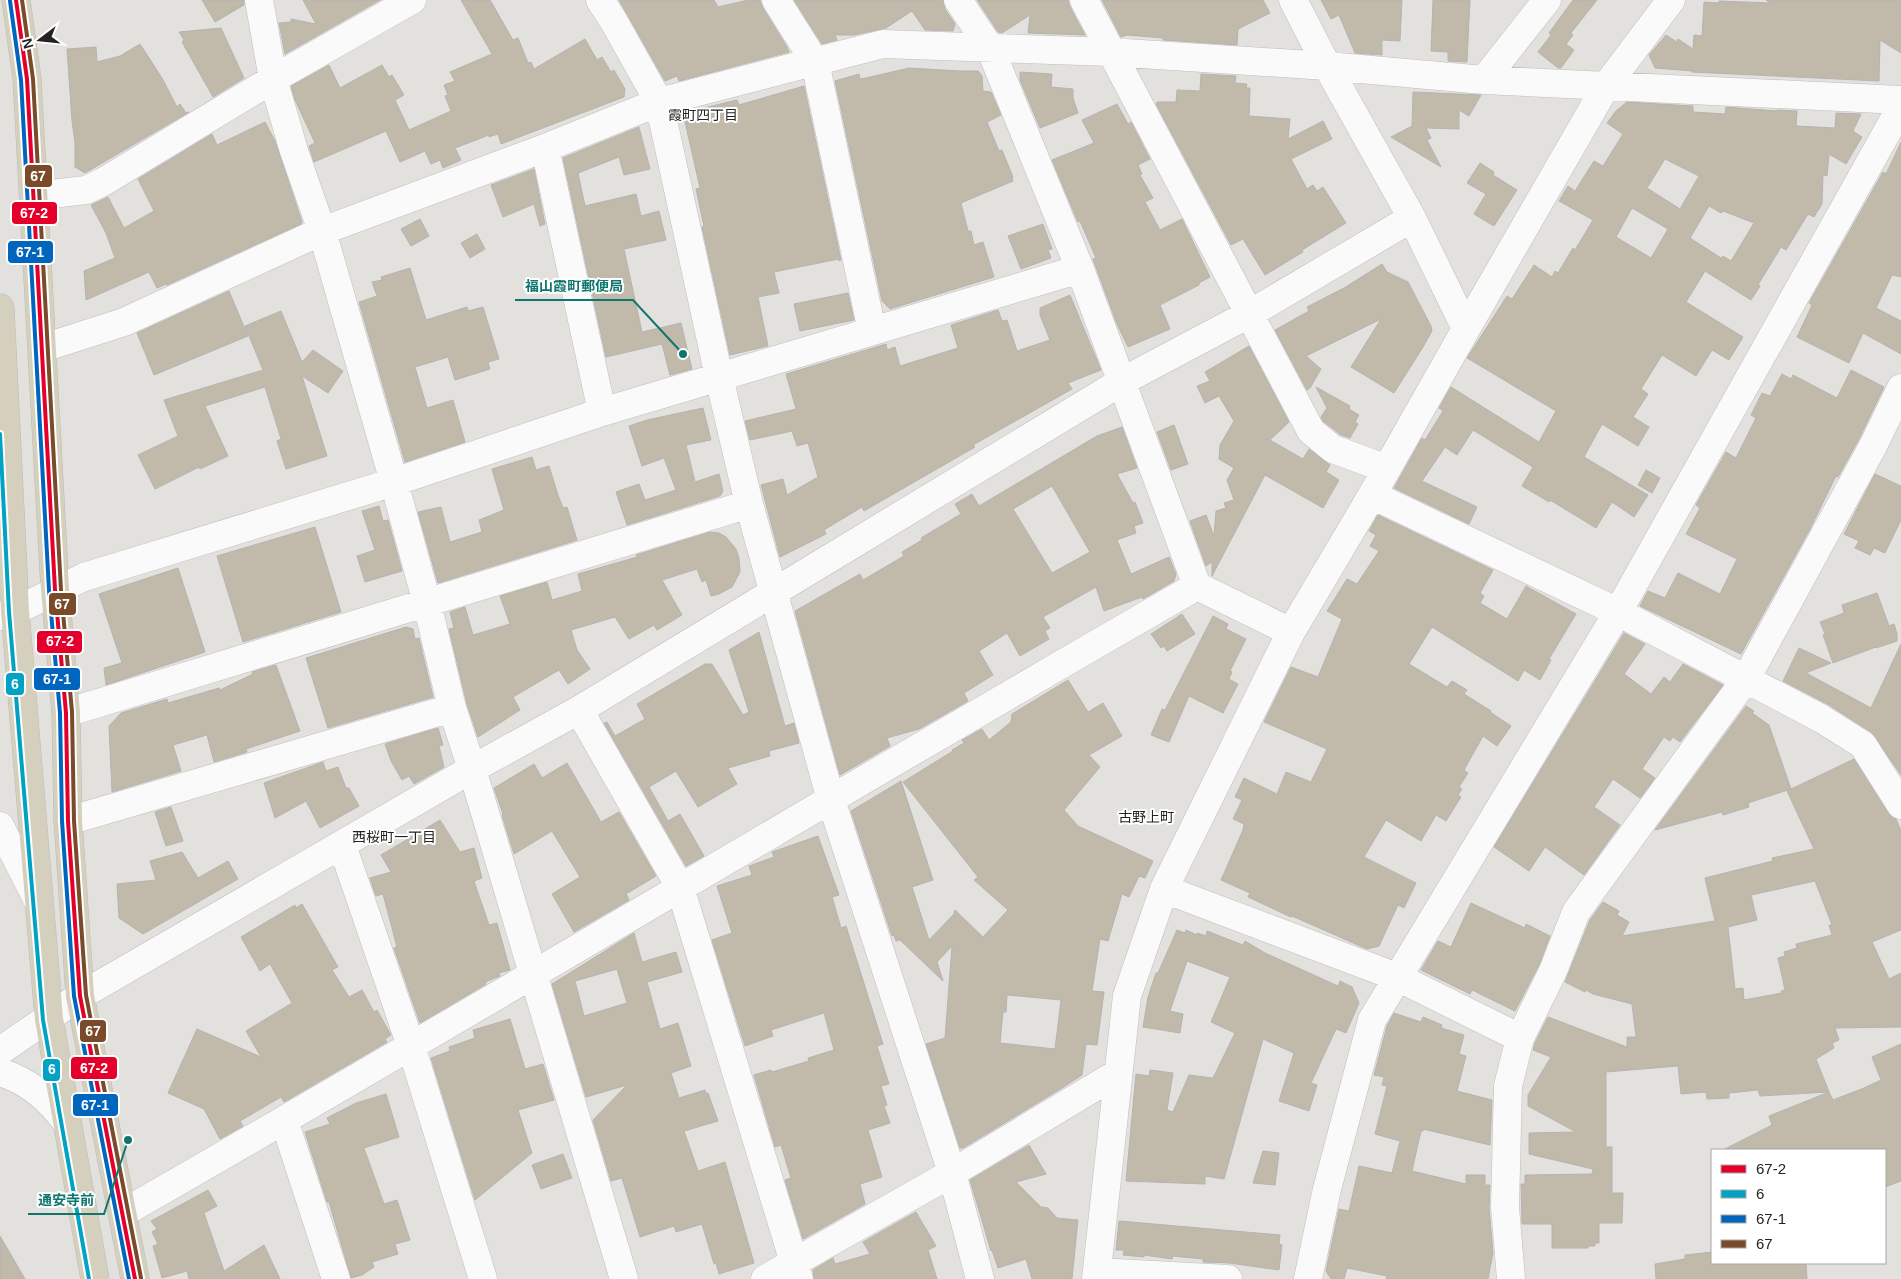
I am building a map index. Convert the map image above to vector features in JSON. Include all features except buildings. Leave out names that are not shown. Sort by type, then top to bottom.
[{"type":"highway","points":[[16,0],[27,78],[55,590],[66,713],[68,821],[80,996],[135,1279]]},
{"type":"highway","points":[[0,308],[7,614],[49,1019],[95,1279]]},
{"type":"street","points":[[259,0],[273,79],[294,150],[322,231],[394,482],[427,603],[452,708],[472,769],[624,1279]]},
{"type":"street","points":[[600,0],[659,102],[719,377],[750,504],[831,800],[952,1172],[980,1279]]},
{"type":"street","points":[[776,0],[815,62],[872,331]]},
{"type":"street","points":[[958,0],[990,48],[1080,269],[1198,586],[1291,632]]},
{"type":"street","points":[[1084,0],[1311,431],[1333,449],[1387,468]]},
{"type":"street","points":[[1293,0],[1327,66],[1412,218],[1466,329]]},
{"type":"street","points":[[1484,80],[1547,0]]},
{"type":"street","points":[[1228,1279],[1096,1276],[1127,996],[1164,890],[1291,632],[1372,495],[1606,86],[1671,0]]},
{"type":"street","points":[[34,196],[86,190],[103,182],[395,4]]},
{"type":"street","points":[[43,348],[124,322],[322,231],[545,148],[659,102],[883,44],[1110,52],[1327,66],[1484,80],[1901,100]]},
{"type":"street","points":[[1308,1279],[1327,1189],[1372,1020],[1618,612],[1901,107]]},
{"type":"street","points":[[545,148],[602,412]]},
{"type":"street","points":[[0,1051],[80,996],[472,769],[579,710],[1121,382],[1249,314],[1412,218]]},
{"type":"street","points":[[7,614],[84,577],[394,482],[602,412],[1080,269]]},
{"type":"street","points":[[1511,1279],[1505,1207],[1508,1086],[1520,1038],[1553,970],[1576,912],[1746,679],[1873,446],[1901,388]]},
{"type":"street","points":[[1372,495],[1618,612],[1822,719],[1863,745],[1901,805]]},
{"type":"street","points":[[66,713],[750,504]]},
{"type":"street","points":[[123,1213],[831,800],[990,705],[1198,586]]},
{"type":"street","points":[[68,821],[452,708]]},
{"type":"street","points":[[579,710],[680,887],[796,1270]]},
{"type":"street","points":[[0,826],[38,901]]},
{"type":"street","points":[[342,845],[411,1046],[483,1279]]},
{"type":"street","points":[[1164,890],[1397,977],[1520,1038]]},
{"type":"street","points":[[0,1072],[18,1078],[30,1086],[54,1105],[67,1123]]},
{"type":"street","points":[[765,1279],[796,1270],[952,1172],[1118,1073]]},
{"type":"street","points":[[284,1120],[336,1279]]},
{"type":"transit line","name":"67-2","points":[[16,0],[27,79],[55,590],[66,713],[68,821],[80,996],[135,1279]]},
{"type":"transit line","name":"67","points":[[22,0],[33,79],[61,590],[72,712],[74,821],[86,995],[141,1278]]},
{"type":"transit line","name":"67-1","points":[[10,1],[21,80],[49,590],[60,713],[62,821],[74,996],[129,1279]]},
{"type":"transit line","name":"6","points":[[0,434],[9,612],[43,1020],[89,1279]]},
{"type":"place","name":"福山霞町郵便局","points":[[683,354]]},
{"type":"place","name":"通安寺前","points":[[128,1140]]},
{"type":"district","name":"霞町四丁目","points":[[703,115]]},
{"type":"district","name":"古野上町","points":[[1146,817]]},
{"type":"district","name":"西桜町一丁目","points":[[394,837]]}]
